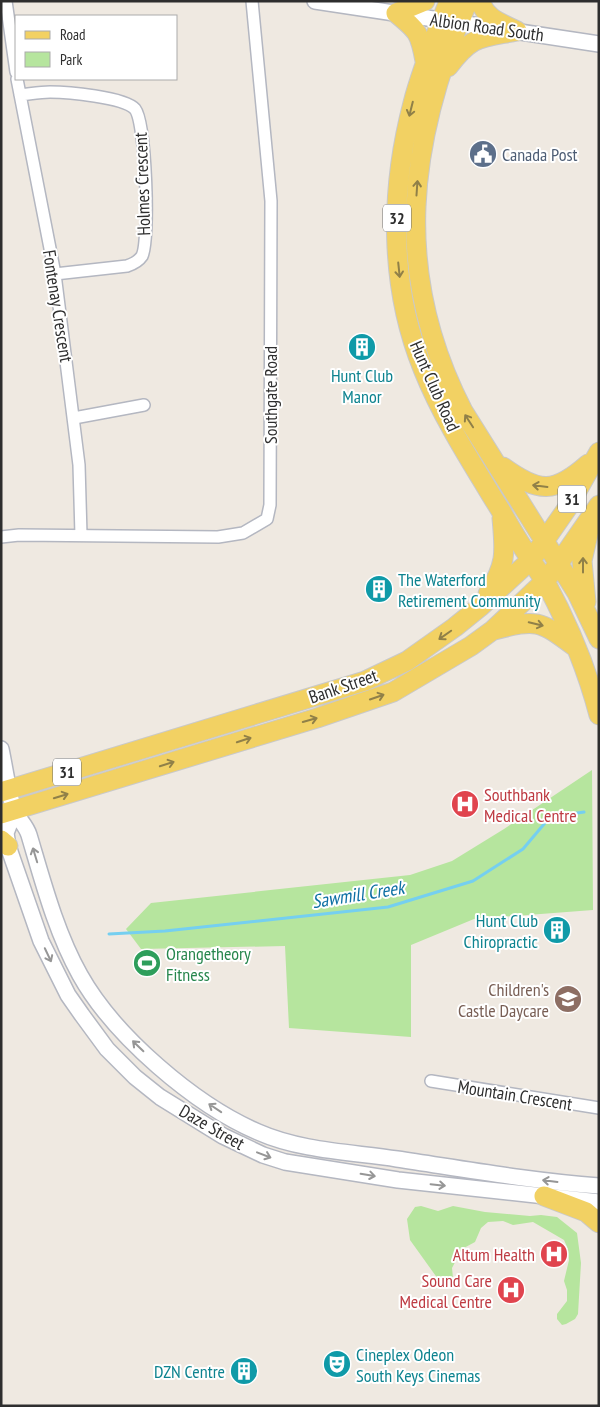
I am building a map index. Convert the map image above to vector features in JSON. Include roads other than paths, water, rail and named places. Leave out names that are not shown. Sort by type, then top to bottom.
[{"type":"main road","points":[[425,1],[396,13],[414,28],[418,34],[426,62]]},
{"type":"main road","name":"Hunt Club Road","points":[[449,1],[450,23],[439,78],[426,123],[417,177],[415,220],[420,282],[433,341],[451,388],[463,411],[559,563],[599,639]]},
{"type":"main road","name":"Hunt Club Road","points":[[468,1],[450,23],[426,62],[408,121],[396,206],[398,258],[403,300],[416,350],[436,399],[501,512],[545,581],[566,623],[591,688],[599,715]]},
{"type":"main road","points":[[480,1],[485,14],[517,31]]},
{"type":"main road","points":[[439,78],[458,53],[470,42],[484,37],[517,31]]},
{"type":"main road","points":[[496,462],[532,485],[547,487],[565,483],[598,454]]},
{"type":"main road","name":"Bank Street","points":[[6,791],[365,681],[407,661],[481,606],[530,560],[568,507],[598,454]]},
{"type":"main road","points":[[587,613],[582,561],[596,509]]},
{"type":"main road","name":"Bank Street","points":[[8,812],[317,718],[393,692],[471,646],[493,630],[545,581],[596,509]]},
{"type":"main road","points":[[481,606],[494,584],[505,556],[501,512]]},
{"type":"main road","points":[[493,630],[522,623],[534,623],[554,631],[574,646]]},
{"type":"main road","points":[[407,661],[414,680]]},
{"type":"main road","points":[[277,708],[282,728]]},
{"type":"main road","points":[[124,754],[127,777]]},
{"type":"main road","points":[[544,1196],[586,1212],[599,1222]]},
{"type":"street","points":[[6,1],[15,65]]},
{"type":"street","name":"Southgate Road","points":[[1,537],[19,535],[81,535],[218,537],[243,533],[267,519],[270,505],[271,201],[252,1]]},
{"type":"street","name":"Albion Road South","points":[[315,1],[450,23],[599,44]]},
{"type":"street","name":"Fontenay Crescent","points":[[17,80],[55,274],[80,465],[81,535]]},
{"type":"street","name":"Holmes Crescent","points":[[20,95],[52,92],[114,99],[126,103],[136,110],[140,122],[145,166],[146,240],[142,255],[136,263],[127,266],[55,274]]},
{"type":"street","points":[[74,418],[144,405]]},
{"type":"street","name":"Daze Street","points":[[1,748],[8,812],[5,843],[41,941],[68,995],[108,1049],[136,1078],[160,1097],[223,1136],[262,1155],[285,1162],[398,1180],[599,1202]]},
{"type":"street","name":"Daze Street","points":[[8,812],[27,830],[59,929],[80,975],[94,997],[118,1027],[173,1080],[226,1116],[290,1144],[470,1171],[599,1186]]},
{"type":"street","points":[[30,909],[49,902]]},
{"type":"street","points":[[160,1097],[173,1080]]},
{"type":"street","name":"Mountain Crescent","points":[[431,1081],[599,1108]]},
{"type":"street","points":[[285,1162],[290,1144]]},
{"type":"street","points":[[398,1180],[400,1160]]},
{"type":"waterway","name":"Sawmill Creek","points":[[109,934],[165,931],[388,907],[473,881],[523,849],[550,817],[584,812]]},
{"type":"place","name":"Canada Post","points":[[483,154]]},
{"type":"place","name":"Hunt Club Manor","points":[[362,347]]},
{"type":"place","name":"The Waterford Retirement Community","points":[[379,589]]},
{"type":"place","name":"Southbank Medical Centre","points":[[465,804]]},
{"type":"place","name":"Hunt Club Chiropractic","points":[[557,930]]},
{"type":"place","name":"Orangetheory Fitness","points":[[147,963]]},
{"type":"place","name":"Children's Castle Daycare","points":[[568,999]]},
{"type":"place","name":"Altum Health","points":[[554,1254]]},
{"type":"place","name":"Sound Care Medical Centre","points":[[511,1290]]},
{"type":"place","name":"Cineplex Odeon South Keys Cinemas","points":[[337,1364]]},
{"type":"place","name":"DZN Centre","points":[[244,1371]]}]
